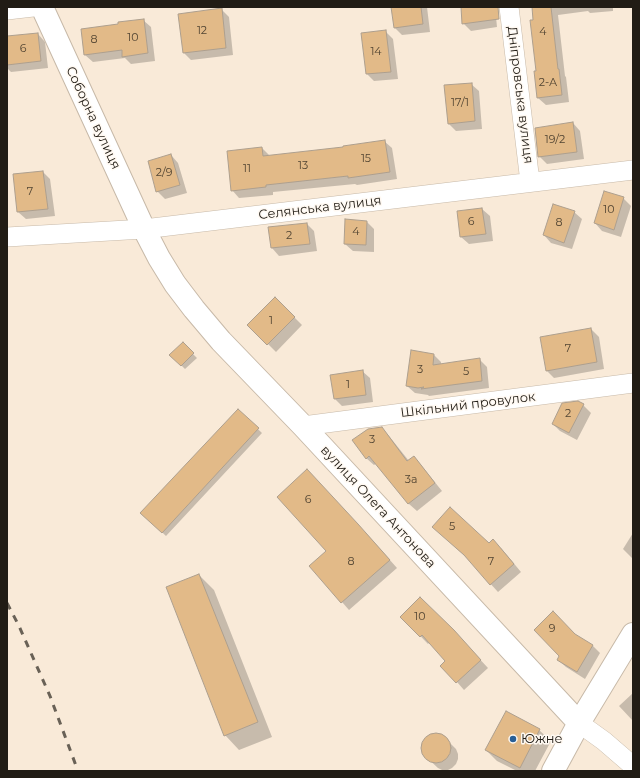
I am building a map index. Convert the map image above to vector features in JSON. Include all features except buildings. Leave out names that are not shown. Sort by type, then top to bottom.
[{"type":"street","points":[[7,10],[33,7]]},
{"type":"street","name":"Соборна вулиця","points":[[42,7],[144,229]]},
{"type":"street","name":"Дніпровська вулиця","points":[[509,7],[530,182]]},
{"type":"street","name":"Селянська вулиця","points":[[7,237],[144,229],[633,170]]},
{"type":"street","name":"вулиця Олега Антонова","points":[[144,229],[175,284],[194,310],[227,347],[303,426],[566,710],[579,723],[604,741],[633,766]]},
{"type":"street","name":"Шкільний провулок","points":[[303,426],[633,383]]},
{"type":"street","points":[[553,771],[579,723],[633,634]]},
{"type":"railway","points":[[7,603],[19,626],[50,696],[78,771]]},
{"type":"place","name":"Южне","points":[[513,739]]}]
